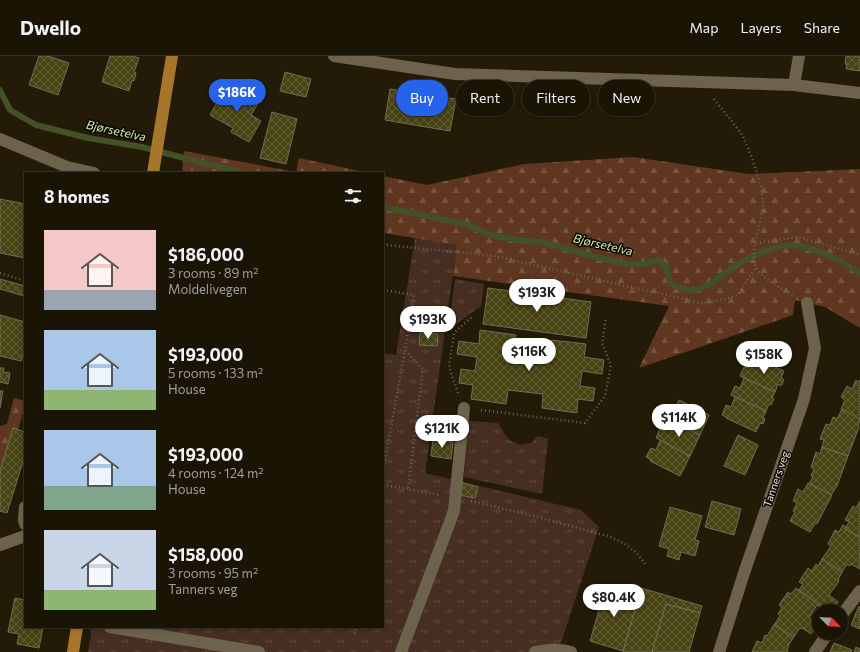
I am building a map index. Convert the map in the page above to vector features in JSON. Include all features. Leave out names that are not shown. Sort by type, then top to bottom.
[{"type":"main road","points":[[153,172],[172,56]]},
{"type":"main road","points":[[73,652],[77,628]]},
{"type":"street","points":[[334,56],[455,74],[794,85],[860,93]]},
{"type":"street","points":[[794,85],[799,56]]},
{"type":"street","points":[[0,139],[67,167],[90,172]]},
{"type":"street","name":"Tanners veg","points":[[719,652],[744,573],[804,399],[815,348],[807,303]]},
{"type":"street","points":[[401,652],[454,511],[464,408]]},
{"type":"street","points":[[0,545],[24,536]]},
{"type":"street","points":[[848,607],[860,591]]},
{"type":"street","points":[[116,628],[259,652]]},
{"type":"street","points":[[815,652],[823,640]]},
{"type":"street","points":[[535,652],[551,650],[566,650],[571,652]]},
{"type":"path","points":[[711,82],[714,98],[743,136],[758,174],[763,201],[755,250],[754,262],[756,267],[770,282],[807,303]]},
{"type":"path","points":[[756,243],[798,237],[860,255]]},
{"type":"path","points":[[384,246],[494,256],[706,304],[738,295],[756,267]]},
{"type":"path","points":[[0,273],[24,281]]},
{"type":"path","points":[[384,290],[414,295],[384,466]]},
{"type":"path","points":[[472,317],[454,333],[449,367],[464,408],[585,423],[605,396],[611,365],[602,343],[606,317]]},
{"type":"path","points":[[405,350],[423,369],[408,489]]},
{"type":"path","points":[[384,485],[495,506],[611,537],[625,544],[637,553],[645,564]]},
{"type":"path","points":[[355,634],[356,628]]},
{"type":"green space","points":[[184,151],[296,172],[182,172]]},
{"type":"green space","points":[[633,157],[749,174],[860,169],[860,328],[825,307],[795,300],[793,315],[639,368],[669,306],[453,276],[457,245],[384,233],[384,176],[427,185],[524,164]]},
{"type":"green space","points":[[299,158],[364,172],[296,172]]},
{"type":"green space","points":[[415,238],[457,245],[425,473],[581,510],[599,527],[558,652],[88,652],[92,628],[384,628],[384,353],[396,355]]},
{"type":"green space","points":[[455,279],[484,284],[481,306],[448,330]]},
{"type":"green space","points":[[384,366],[394,368],[384,430]]},
{"type":"green space","points":[[14,398],[24,401],[24,410],[0,494],[0,426],[7,424]]},
{"type":"green space","points":[[468,421],[498,423],[508,439],[519,445],[531,443],[538,436],[548,439],[542,494],[464,477]]},
{"type":"building","points":[[39,56],[48,56],[69,63],[58,95],[29,85]]},
{"type":"building","points":[[110,56],[131,56],[139,58],[134,72],[136,73],[134,81],[132,80],[129,91],[102,82]]},
{"type":"building","points":[[846,56],[860,56],[860,71],[846,69]]},
{"type":"building","points":[[285,72],[311,79],[306,97],[280,91]]},
{"type":"building","points":[[226,86],[258,103],[251,115],[261,121],[249,142],[231,132],[233,128],[210,115]]},
{"type":"building","points":[[390,89],[396,90],[396,116],[448,116],[448,98],[456,99],[450,131],[385,120]]},
{"type":"building","points":[[272,112],[297,119],[286,164],[260,158]]},
{"type":"building","points":[[0,199],[24,204],[24,258],[0,253]]},
{"type":"building","points":[[0,279],[24,286],[24,296],[0,289]]},
{"type":"building","points":[[488,288],[591,302],[586,338],[483,324]]},
{"type":"building","points":[[0,315],[24,322],[24,352],[21,361],[0,356]]},
{"type":"building","points":[[480,330],[516,335],[513,354],[548,359],[551,340],[586,344],[584,357],[604,360],[602,374],[582,371],[580,386],[595,388],[593,401],[578,399],[577,413],[542,408],[543,394],[508,390],[506,404],[471,399],[473,385],[459,383],[461,369],[475,371],[477,357],[457,354],[459,341],[479,344]]},
{"type":"building","points":[[420,333],[438,334],[437,346],[419,345]]},
{"type":"building","points":[[754,357],[784,371],[781,378],[784,380],[781,386],[778,384],[775,392],[740,376],[744,367],[749,368]]},
{"type":"building","points":[[0,368],[4,368],[3,372],[10,373],[8,384],[0,382]]},
{"type":"building","points":[[744,378],[775,392],[772,398],[774,399],[771,405],[769,404],[766,411],[731,395],[735,386],[740,388]]},
{"type":"building","points":[[856,380],[859,382],[860,380],[860,419],[841,409],[845,400],[841,397],[847,386],[852,389]]},
{"type":"building","points":[[0,391],[3,391],[0,408]]},
{"type":"building","points":[[735,397],[766,411],[763,418],[765,419],[763,424],[760,423],[756,432],[722,415],[726,405],[731,407]]},
{"type":"building","points":[[679,400],[709,415],[700,435],[665,419],[669,409],[674,411]]},
{"type":"building","points":[[842,409],[860,419],[859,427],[848,456],[822,447],[824,440],[820,439],[826,424],[830,425],[833,417],[837,419]]},
{"type":"building","points":[[669,421],[700,435],[690,456],[656,438],[660,428],[665,430]]},
{"type":"building","points":[[13,428],[24,432],[24,458],[7,513],[0,511],[0,471]]},
{"type":"building","points":[[738,435],[758,445],[745,475],[724,466]]},
{"type":"building","points":[[433,439],[453,442],[451,459],[431,456]]},
{"type":"building","points":[[660,440],[690,456],[680,476],[650,461],[651,460],[646,457],[651,448],[656,450]]},
{"type":"building","points":[[822,447],[848,456],[837,486],[831,495],[809,484],[813,477],[811,476],[814,469],[811,467],[816,452],[820,454]]},
{"type":"building","points":[[463,483],[478,487],[475,498],[460,495]]},
{"type":"building","points":[[808,483],[832,495],[817,524],[815,523],[810,532],[790,521],[795,512],[793,511],[797,503],[793,501],[798,489],[803,492]]},
{"type":"building","points":[[712,501],[741,509],[734,535],[705,527]]},
{"type":"building","points":[[860,501],[860,537],[845,529],[849,522],[845,520],[853,506],[856,508]]},
{"type":"building","points":[[670,507],[702,516],[695,540],[699,541],[695,556],[681,552],[679,560],[667,556],[669,549],[659,546]]},
{"type":"building","points":[[843,525],[846,527],[845,529],[860,537],[860,569],[851,564],[850,566],[847,564],[842,572],[822,559],[831,546],[828,544],[835,530],[839,532]]},
{"type":"building","points":[[822,559],[842,572],[838,580],[839,581],[829,595],[838,602],[837,604],[818,604],[799,590],[803,584],[799,582],[808,568],[812,571],[816,564],[818,566]]},
{"type":"building","points":[[606,586],[639,596],[623,651],[590,641]]},
{"type":"building","points":[[641,588],[702,606],[700,613],[666,604],[652,652],[623,652]]},
{"type":"building","points":[[796,588],[818,604],[812,604],[812,613],[809,618],[812,620],[811,634],[802,628],[799,629],[794,637],[774,625],[780,616],[778,614],[782,608],[779,605],[788,592],[791,594]]},
{"type":"building","points":[[15,598],[24,600],[24,628],[43,628],[39,648],[17,644],[19,634],[8,632]]},
{"type":"building","points":[[666,604],[700,613],[689,652],[652,652]]},
{"type":"building","points":[[859,606],[860,607],[860,629],[851,625]]},
{"type":"building","points":[[774,625],[794,637],[789,644],[787,652],[752,652],[757,641],[762,643],[765,635],[767,636]]},
{"type":"building","points":[[834,643],[852,650],[851,652],[830,652]]},
{"type":"building","points":[[856,647],[860,649],[860,652],[854,652]]},
{"type":"waterway","name":"Bjørsetelva","points":[[0,90],[10,110],[36,125],[88,138],[142,147],[238,172]]},
{"type":"waterway","name":"Bjørsetelva","points":[[384,207],[465,224],[491,235],[517,240],[542,242],[627,264],[643,264],[658,260],[666,267],[670,283],[688,290],[695,290],[704,287],[741,262],[757,254],[783,246],[798,246],[822,253],[839,260],[860,273]]}]
